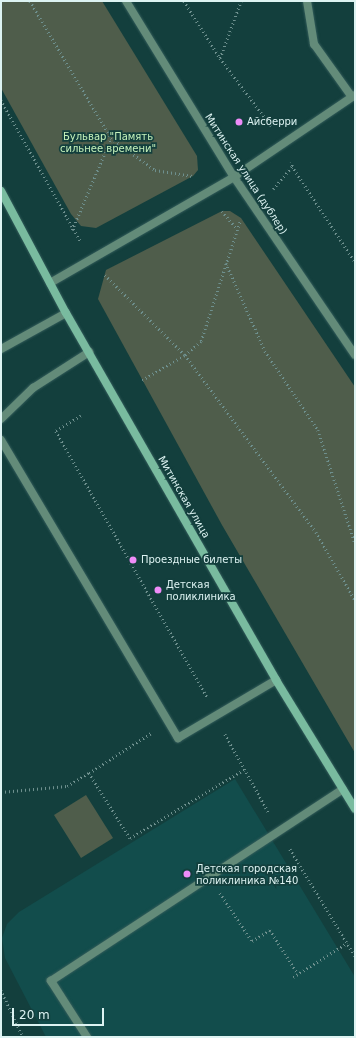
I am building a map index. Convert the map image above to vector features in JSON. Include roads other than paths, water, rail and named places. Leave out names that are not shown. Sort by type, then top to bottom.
[{"type":"main road","name":"Митинская улица","points":[[1,191],[66,313],[276,680],[355,809]]},
{"type":"street","name":"Митинская улица (дублер)","points":[[126,1],[234,177],[355,355]]},
{"type":"street","points":[[50,282],[234,177],[353,96],[314,44],[307,1]]},
{"type":"street","points":[[1,349],[66,313]]},
{"type":"street","points":[[1,419],[32,388],[89,352]]},
{"type":"street","points":[[1,440],[178,738],[276,680]]},
{"type":"street","points":[[87,1037],[51,981],[210,876],[278,829],[343,789]]},
{"type":"place","name":"Айсберри","points":[[239,122]]},
{"type":"place","name":"Проездные билеты","points":[[133,560]]},
{"type":"place","name":"Детская поликлиника","points":[[158,590]]},
{"type":"place","name":"Детская городская поликлиника №140","points":[[187,874]]},
{"type":"park label","name":"Бульвар \"Память сильнее времени\"","points":[[108,142]]}]
